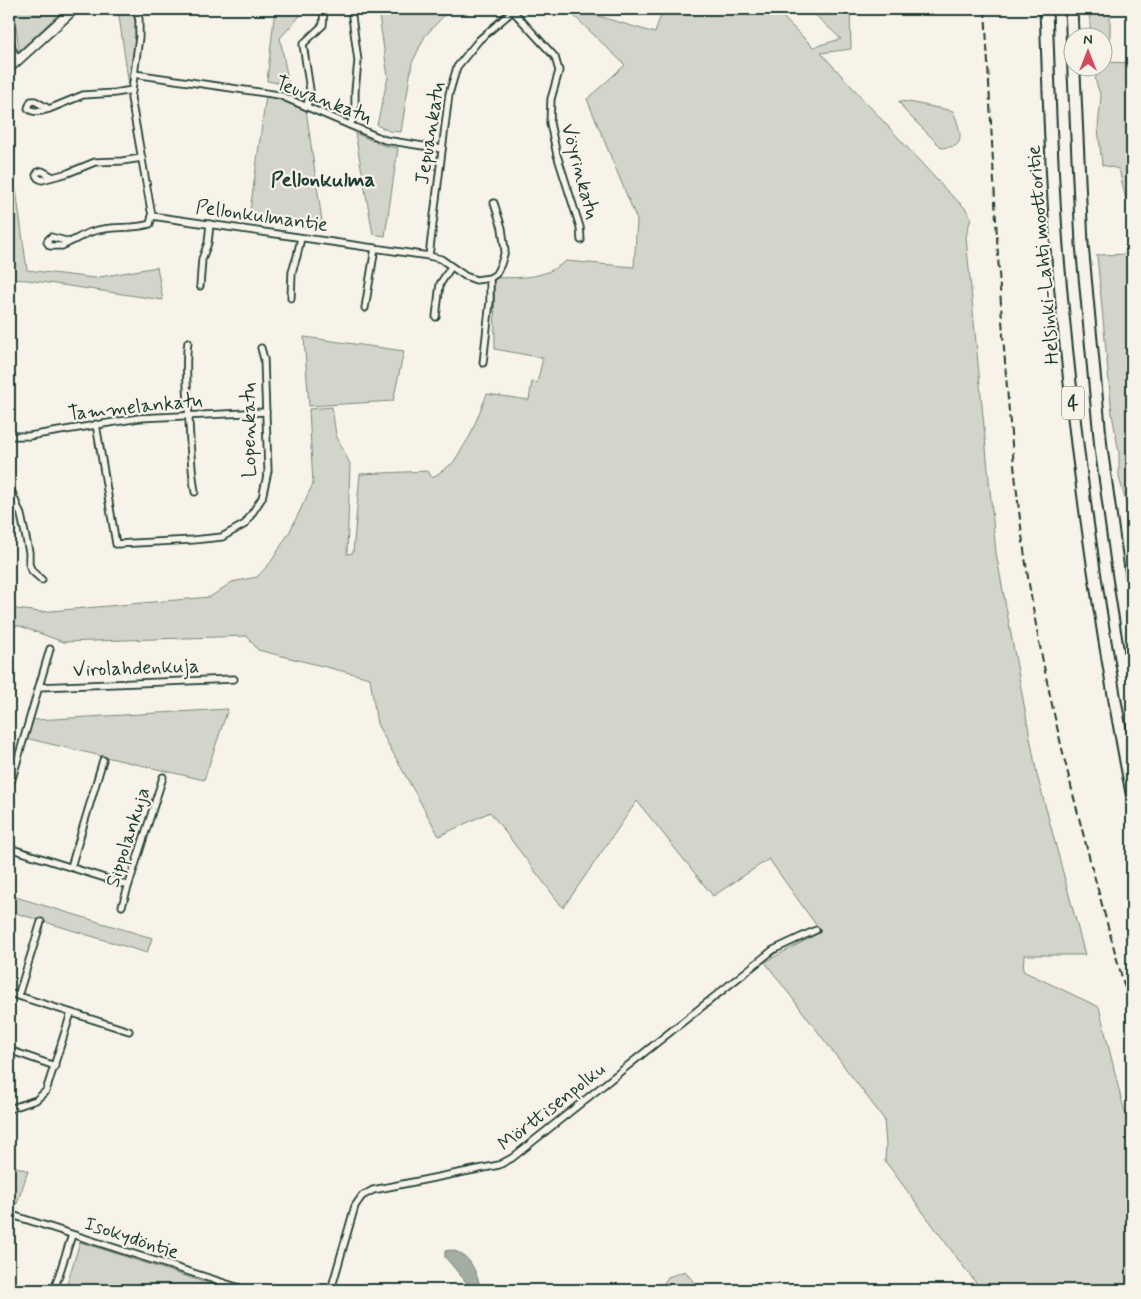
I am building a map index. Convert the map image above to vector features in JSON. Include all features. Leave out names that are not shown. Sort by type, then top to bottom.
[{"type":"highway","name":"Helsinki-Lahti moottoritie","points":[[1046,9],[1057,247],[1078,450],[1094,580],[1132,793]]},
{"type":"highway","name":"Helsinki-Lahti moottoritie","points":[[1071,9],[1082,254],[1102,448],[1132,659]]},
{"type":"street","points":[[9,68],[74,9]]},
{"type":"street","points":[[70,242],[91,232],[117,227],[142,227],[150,224],[152,216],[131,98],[139,37],[139,19],[135,9]]},
{"type":"street","points":[[306,106],[310,90],[303,44],[323,25],[324,9]]},
{"type":"street","points":[[350,125],[355,113],[358,61],[351,9]]},
{"type":"street","name":"Jepuankatu","points":[[429,256],[449,94],[457,67],[479,40],[513,9]]},
{"type":"street","name":"Vöyrinkatu","points":[[513,9],[555,57],[559,71],[551,99],[550,123],[580,227],[581,240]]},
{"type":"street","points":[[9,33],[12,49],[18,60]]},
{"type":"street","name":"Teuvankatu","points":[[134,74],[279,94],[385,140],[442,149]]},
{"type":"street","points":[[48,109],[83,95],[132,90]]},
{"type":"street","points":[[53,177],[95,162],[142,158]]},
{"type":"street","points":[[483,362],[490,302],[490,278],[496,274],[505,251],[502,228],[494,203]]},
{"type":"street","name":"Pellonkulmantie","points":[[152,216],[429,256],[441,259],[465,276],[476,280],[490,278]]},
{"type":"street","points":[[200,286],[202,259],[208,243],[210,224]]},
{"type":"street","points":[[290,298],[292,272],[298,256],[301,238]]},
{"type":"street","points":[[365,308],[375,248]]},
{"type":"street","points":[[436,317],[440,284],[451,267]]},
{"type":"street","points":[[188,342],[186,355],[192,478],[195,492]]},
{"type":"street","name":"Lopenkatu","points":[[96,424],[116,544],[222,537],[245,524],[262,498],[268,471],[264,359],[261,348]]},
{"type":"street","name":"Tammelankatu","points":[[9,436],[29,436],[140,418],[266,412]]},
{"type":"street","points":[[9,484],[21,515],[29,552],[29,564],[32,571],[42,580]]},
{"type":"street","points":[[9,790],[50,649]]},
{"type":"street","name":"Virolahdenkuja","points":[[39,687],[234,679]]},
{"type":"street","points":[[71,867],[103,760]]},
{"type":"street","name":"Sippolankuja","points":[[122,906],[127,885],[163,777]]},
{"type":"street","points":[[9,848],[127,885]]},
{"type":"street","points":[[18,996],[41,922]]},
{"type":"street","name":"Mörttisenpolku","points":[[331,1290],[355,1206],[362,1196],[373,1190],[499,1165],[512,1158],[773,950],[816,930]]},
{"type":"street","points":[[9,993],[129,1031]]},
{"type":"street","points":[[9,1109],[36,1100],[46,1092],[71,1013]]},
{"type":"street","points":[[9,1050],[55,1066]]},
{"type":"street","name":"Isokydöntie","points":[[9,1214],[246,1290]]},
{"type":"street","points":[[54,1290],[72,1235]]},
{"type":"shaded area","points":[[14,9],[64,9],[19,51]]},
{"type":"shaded area","points":[[118,9],[132,9],[135,18],[136,37],[129,86]]},
{"type":"shaded area","points":[[275,9],[301,9],[300,16],[280,38],[289,85],[267,81]]},
{"type":"shaded area","points":[[378,9],[450,9],[425,36],[412,63],[401,132],[389,131],[377,125],[388,77]]},
{"type":"shaded area","points":[[567,9],[575,9],[655,33],[664,9],[775,9],[813,47],[841,39],[809,9],[850,9],[851,49],[821,53],[946,190],[965,208],[971,217],[966,237],[996,553],[1037,775],[1085,955],[1024,955],[1023,971],[1099,1007],[1132,1137],[1132,1290],[981,1290],[885,1161],[884,1119],[765,962],[821,932],[769,859],[713,896],[637,801],[563,908],[490,812],[439,836],[377,724],[370,678],[258,650],[247,636],[63,642],[20,626],[9,625],[9,608],[40,612],[210,597],[232,582],[257,577],[271,562],[290,531],[313,484],[309,409],[332,407],[336,435],[350,464],[347,554],[353,553],[360,474],[428,471],[432,478],[453,463],[470,436],[487,394],[529,400],[532,382],[537,383],[543,358],[495,349],[494,278],[523,277],[549,272],[566,261],[634,267],[637,220],[587,99],[625,65]]},
{"type":"shaded area","points":[[1089,9],[1110,9],[1110,28],[1090,28]]},
{"type":"shaded area","points":[[1114,62],[1132,63],[1132,210],[1126,200],[1119,169],[1102,165],[1098,128],[1101,97],[1095,79],[1114,78]]},
{"type":"shaded area","points":[[266,96],[278,98],[306,110],[323,228],[249,218]]},
{"type":"shaded area","points":[[899,101],[953,111],[960,134],[958,143],[955,146],[942,148],[905,111]]},
{"type":"shaded area","points":[[355,133],[385,146],[398,148],[385,236],[373,234]]},
{"type":"shaded area","points":[[9,138],[27,270],[94,278],[157,267],[163,300],[28,280],[9,279]]},
{"type":"shaded area","points":[[1132,254],[1132,524],[1119,477],[1119,453],[1112,414],[1097,255]]},
{"type":"shaded area","points":[[304,337],[404,351],[393,401],[309,406]]},
{"type":"shaded area","points":[[228,709],[204,780],[25,738],[30,718],[36,720]]},
{"type":"shaded area","points":[[9,895],[152,938],[147,953],[9,911]]},
{"type":"shaded area","points":[[11,1165],[28,1171],[17,1204],[9,1201],[9,1173]]},
{"type":"shaded area","points":[[80,1242],[228,1290],[65,1290]]},
{"type":"shaded area","points":[[445,1251],[458,1252],[469,1260],[482,1290],[470,1290],[466,1282],[445,1257]]},
{"type":"shaded area","points":[[685,1271],[700,1290],[659,1290],[668,1277]]},
{"type":"railway","points":[[985,9],[1003,338],[1022,535],[1042,657],[1055,717],[1084,836],[1132,1014]]},
{"type":"district","name":"Pellonkulma","points":[[323,179]]}]
